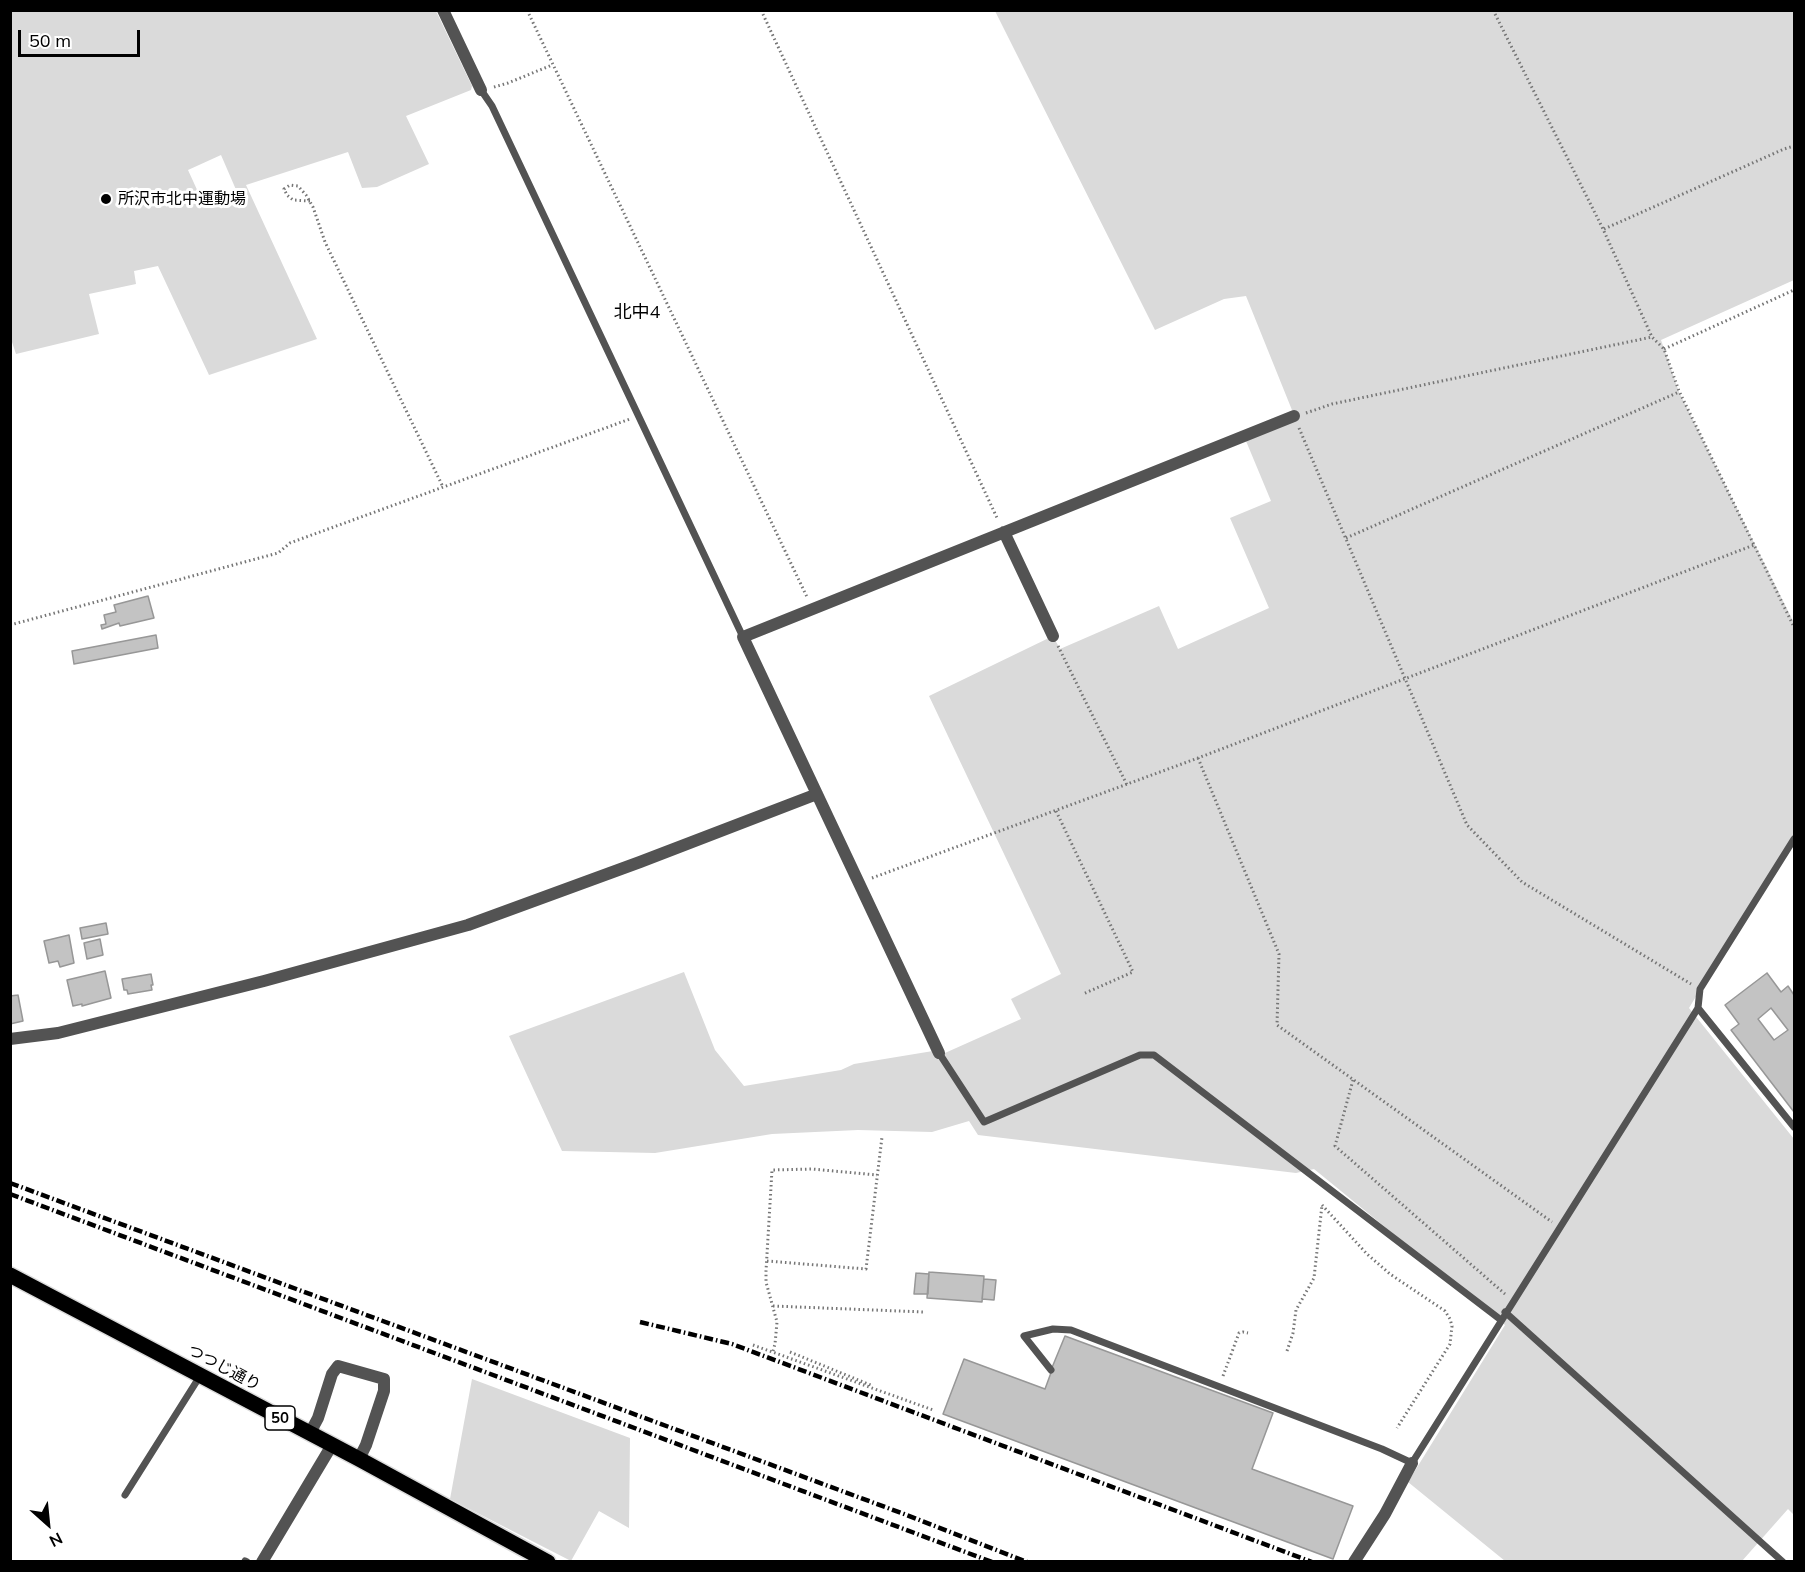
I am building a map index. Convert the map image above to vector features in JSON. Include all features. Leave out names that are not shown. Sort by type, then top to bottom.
[{"type":"main road","name":"つつじ通り","points":[[10,1275],[359,1459],[548,1562]]},
{"type":"street","points":[[443,10],[481,90]]},
{"type":"street","points":[[939,1053],[743,637],[1294,416]]},
{"type":"street","points":[[1004,532],[1053,636]]},
{"type":"street","points":[[10,1039],[58,1033],[264,981],[468,925],[817,794]]},
{"type":"street","points":[[310,1434],[318,1418],[332,1374],[338,1366],[384,1379],[384,1391],[359,1459]]},
{"type":"street","points":[[262,1562],[332,1445]]},
{"type":"street","points":[[1354,1562],[1385,1514],[1412,1463]]},
{"type":"lane","points":[[481,90],[492,106],[743,637]]},
{"type":"lane","points":[[1051,1370],[1024,1336],[1053,1329],[1071,1330],[1383,1449],[1412,1463],[1698,1008],[1700,989],[1794,839]]},
{"type":"lane","points":[[1698,1008],[1794,1127]]},
{"type":"lane","points":[[939,1053],[984,1122],[1140,1055],[1154,1055],[1500,1320]]},
{"type":"lane","points":[[1505,1312],[1783,1562]]},
{"type":"lane","points":[[125,1495],[200,1376]]},
{"type":"path","points":[[527,10],[813,609]]},
{"type":"path","points":[[761,10],[1004,532]]},
{"type":"path","points":[[1493,10],[1603,229],[1652,337],[1664,349],[1679,392],[1794,627]]},
{"type":"path","points":[[481,90],[508,83],[552,65]]},
{"type":"path","points":[[1603,229],[1794,146]]},
{"type":"path","points":[[310,201],[293,200],[284,189],[290,185],[298,186],[310,201],[325,243],[443,487]]},
{"type":"path","points":[[1664,349],[1794,290]]},
{"type":"path","points":[[1652,337],[1332,404],[1294,416],[1467,825],[1522,882],[1700,989]]},
{"type":"path","points":[[1346,538],[1679,392]]},
{"type":"path","points":[[10,625],[278,553],[290,543],[637,416]]},
{"type":"path","points":[[858,883],[1127,785],[1754,545]]},
{"type":"path","points":[[1053,636],[1127,785]]},
{"type":"path","points":[[1198,758],[1279,954],[1277,1025],[1559,1227]]},
{"type":"path","points":[[1056,811],[1132,972],[1083,994]]},
{"type":"path","points":[[1353,1080],[1335,1146],[1513,1301]]},
{"type":"path","points":[[766,1261],[866,1269],[882,1137]]},
{"type":"path","points":[[773,1351],[777,1322],[766,1282],[772,1170],[812,1169],[877,1175]]},
{"type":"path","points":[[1287,1351],[1293,1333],[1296,1310],[1314,1278],[1322,1205],[1367,1254],[1390,1274],[1445,1311],[1450,1319],[1452,1335],[1450,1344],[1397,1428]]},
{"type":"path","points":[[772,1306],[924,1312]]},
{"type":"path","points":[[1219,1386],[1239,1333],[1248,1333]]},
{"type":"path","points":[[753,1345],[933,1410],[790,1352]]},
{"type":"shaded area","name":"所沢市北中運動場","points":[[11,10],[436,11],[472,86],[471,90],[406,116],[429,164],[377,187],[362,188],[348,152],[246,185],[317,339],[209,375],[158,266],[134,271],[136,284],[89,294],[99,334],[16,354],[10,336]],"holes":[[[221,155],[237,192],[204,205],[188,170]]]},
{"type":"shaded area","points":[[995,11],[1794,11],[1794,280],[1661,340],[1679,392],[1794,623],[1794,835],[1689,1008],[1794,1139],[1794,1515],[1788,1509],[1742,1561],[1505,1561],[1408,1482],[1505,1325],[1314,1169],[1296,1173],[978,1135],[969,1121],[932,1132],[858,1130],[772,1134],[655,1153],[562,1151],[509,1036],[684,972],[715,1050],[744,1086],[841,1070],[854,1064],[933,1051],[936,1057],[1021,1019],[1011,999],[1061,974],[929,696],[1053,636],[1060,649],[1159,606],[1178,649],[1269,608],[1230,518],[1271,501],[1246,441],[1296,420],[1246,296],[1224,299],[1155,330]]},
{"type":"shaded area","points":[[472,1379],[630,1438],[629,1528],[599,1511],[571,1561],[450,1499]]},
{"type":"building","points":[[148,596],[154,618],[120,626],[119,623],[102,629],[101,625],[106,624],[104,615],[116,612],[114,605]]},
{"type":"building","points":[[156,635],[158,648],[74,664],[72,651]]},
{"type":"building","points":[[106,923],[108,934],[82,939],[80,928]]},
{"type":"building","points":[[69,935],[74,963],[60,967],[58,961],[49,963],[44,941]]},
{"type":"building","points":[[100,939],[103,955],[87,959],[84,943]]},
{"type":"building","points":[[105,971],[111,998],[82,1006],[82,1004],[73,1006],[67,980]]},
{"type":"building","points":[[1767,973],[1781,992],[1788,986],[1794,995],[1794,1112],[1731,1030],[1739,1024],[1725,1005]],"holes":[[[1771,1008],[1788,1030],[1774,1040],[1758,1019]]]},
{"type":"building","points":[[151,974],[152,990],[128,994],[127,990],[124,990],[122,979]]},
{"type":"building","points":[[18,995],[23,1021],[10,1024],[10,996]]},
{"type":"building","points":[[929,1272],[984,1276],[982,1302],[927,1298]]},
{"type":"building","points":[[916,1273],[929,1274],[928,1294],[914,1294]]},
{"type":"building","points":[[984,1279],[996,1280],[994,1300],[982,1299]]},
{"type":"building","points":[[1065,1336],[1273,1413],[1252,1469],[1353,1506],[1333,1559],[943,1414],[964,1359],[1045,1389]]},
{"type":"railway","points":[[10,1183],[904,1514],[1027,1562]]},
{"type":"railway","points":[[10,1194],[992,1562]]},
{"type":"railway","points":[[640,1322],[732,1344],[1312,1562]]},
{"type":"place","name":"所沢市北中運動場","points":[[106,199]]},
{"type":"district","name":"北中4","points":[[637,313]]}]
